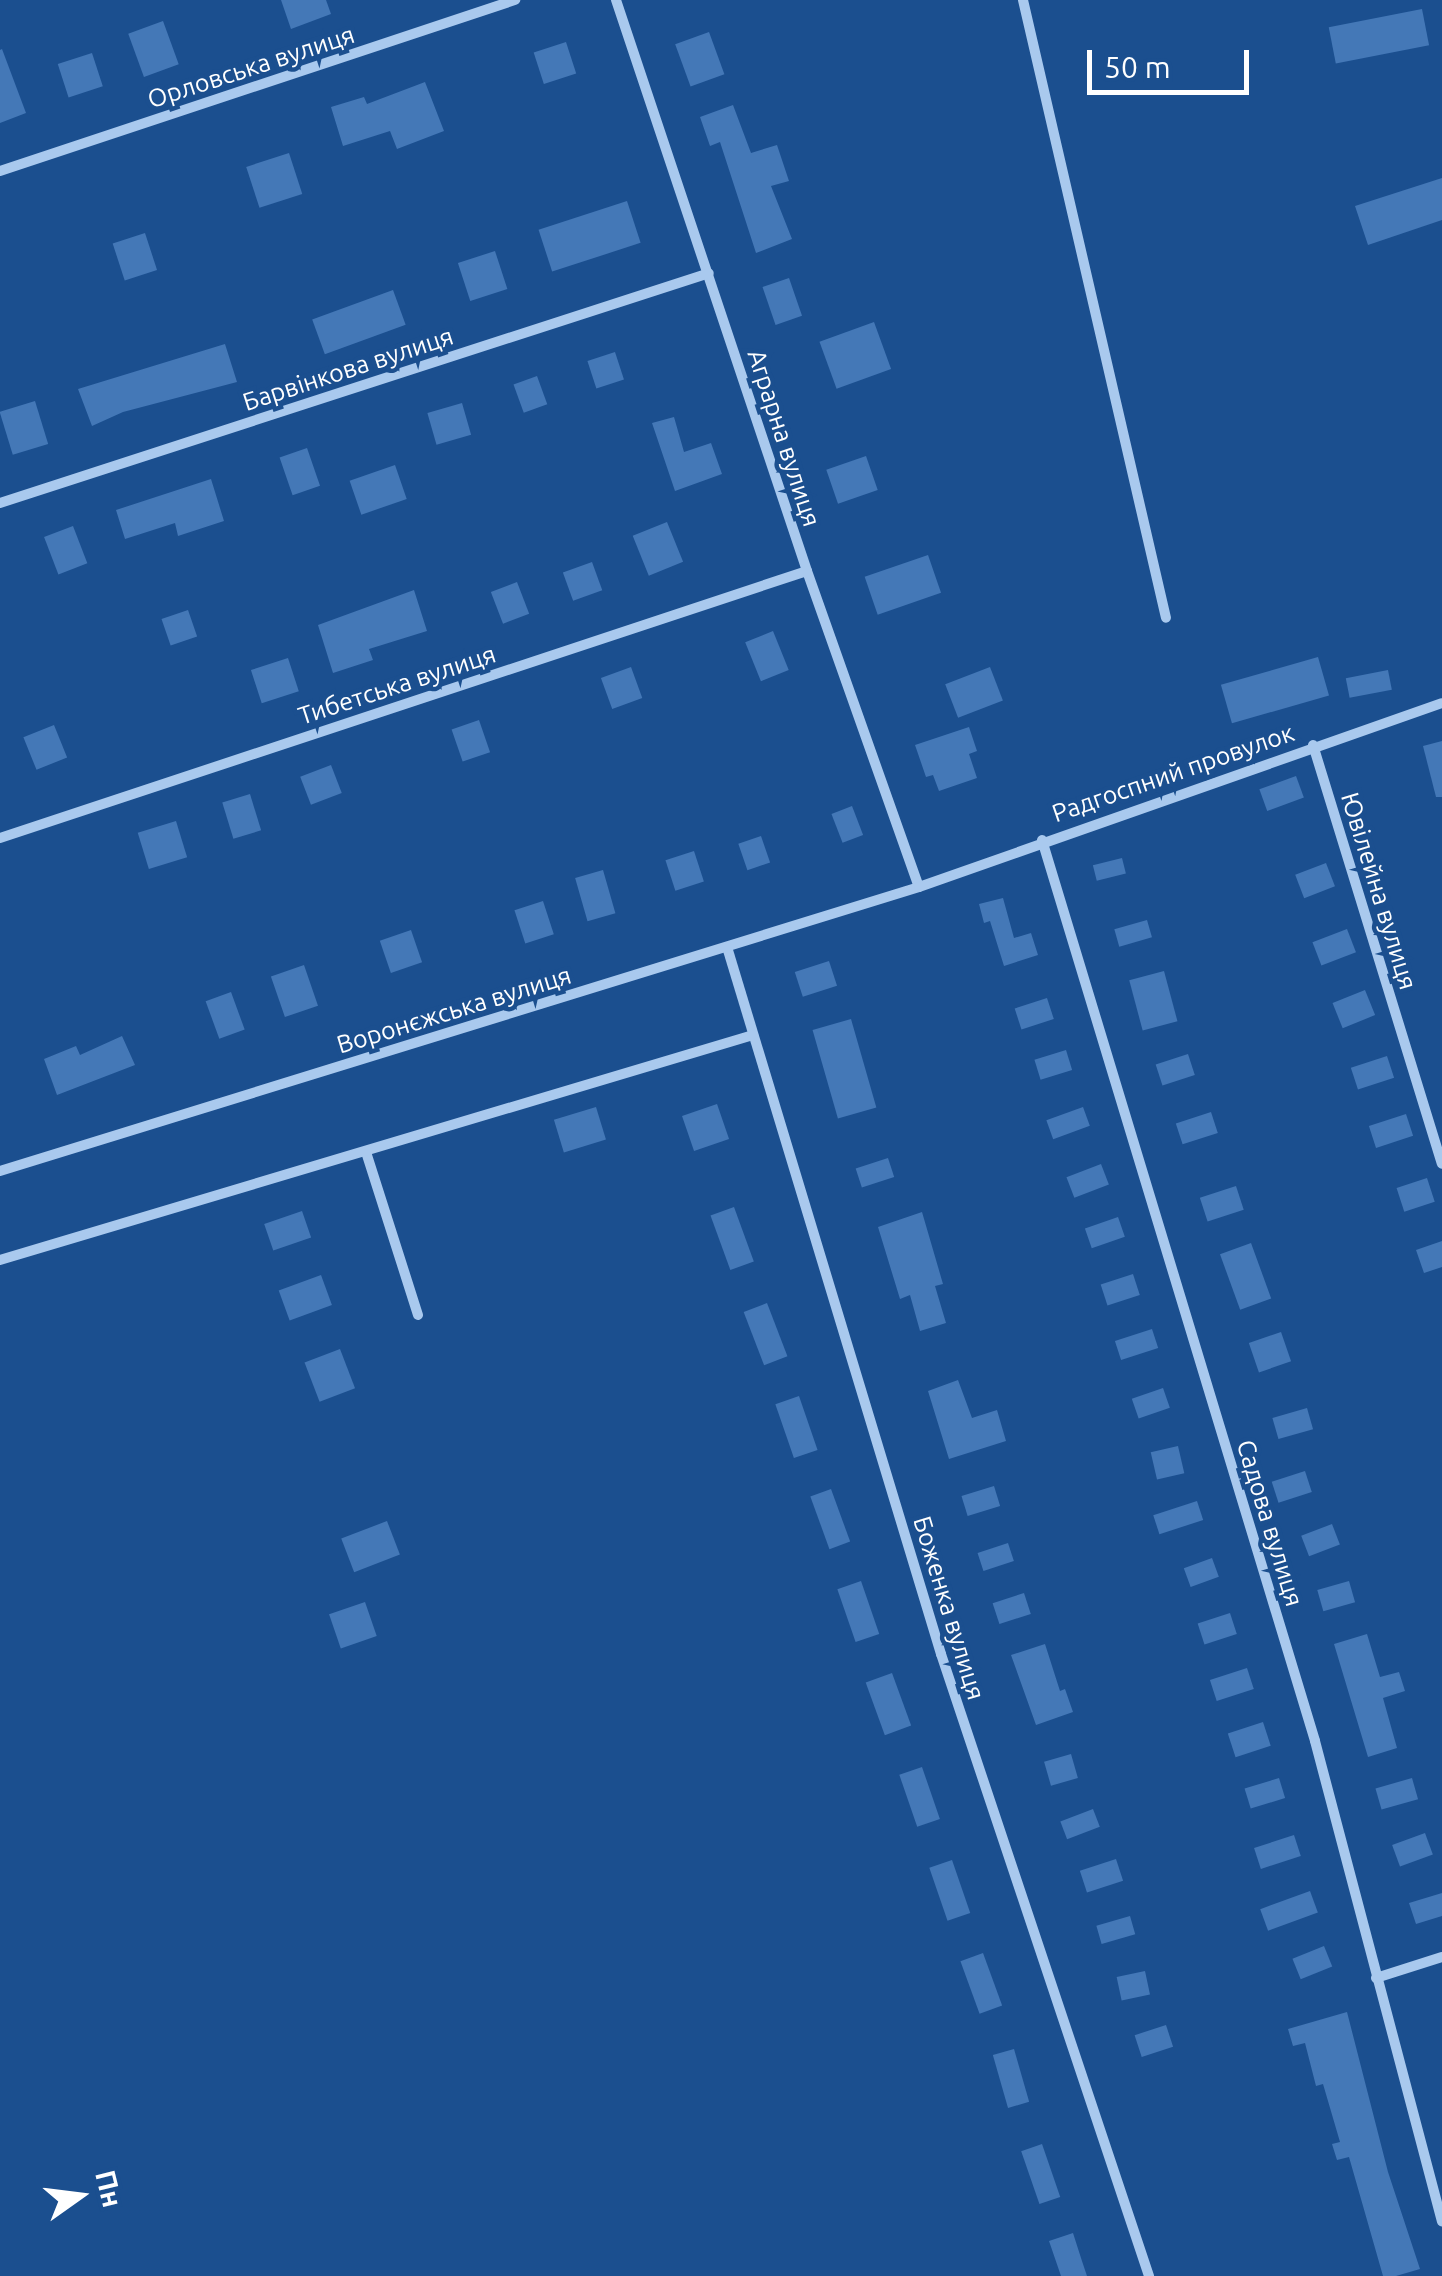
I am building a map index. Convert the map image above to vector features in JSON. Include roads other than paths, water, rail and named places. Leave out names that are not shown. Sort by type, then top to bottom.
[{"type":"street","name":"Орловська вулиця","points":[[0,171],[516,0]]},
{"type":"street","name":"Аграрна вулиця","points":[[616,0],[806,571],[919,887]]},
{"type":"street","points":[[1023,0],[1166,618]]},
{"type":"street","name":"Барвінкова вулиця","points":[[0,503],[709,273]]},
{"type":"street","name":"Тибетська вулиця","points":[[0,838],[806,571]]},
{"type":"street","name":"Радгоспний провулок","points":[[919,887],[1042,840],[1442,703]]},
{"type":"street","name":"Ювілейна вулиця","points":[[1313,745],[1442,1164]]},
{"type":"street","name":"Садова вулиця","points":[[1042,840],[1309,1722],[1442,2222]]},
{"type":"street","name":"Воронєжська вулиця","points":[[0,1171],[919,887]]},
{"type":"street","name":"Боженка вулиця","points":[[726,947],[940,1654],[1149,2276]]},
{"type":"street","points":[[0,1260],[753,1034]]},
{"type":"street","points":[[366,1152],[418,1315]]},
{"type":"street","points":[[1376,1978],[1442,1957]]}]
